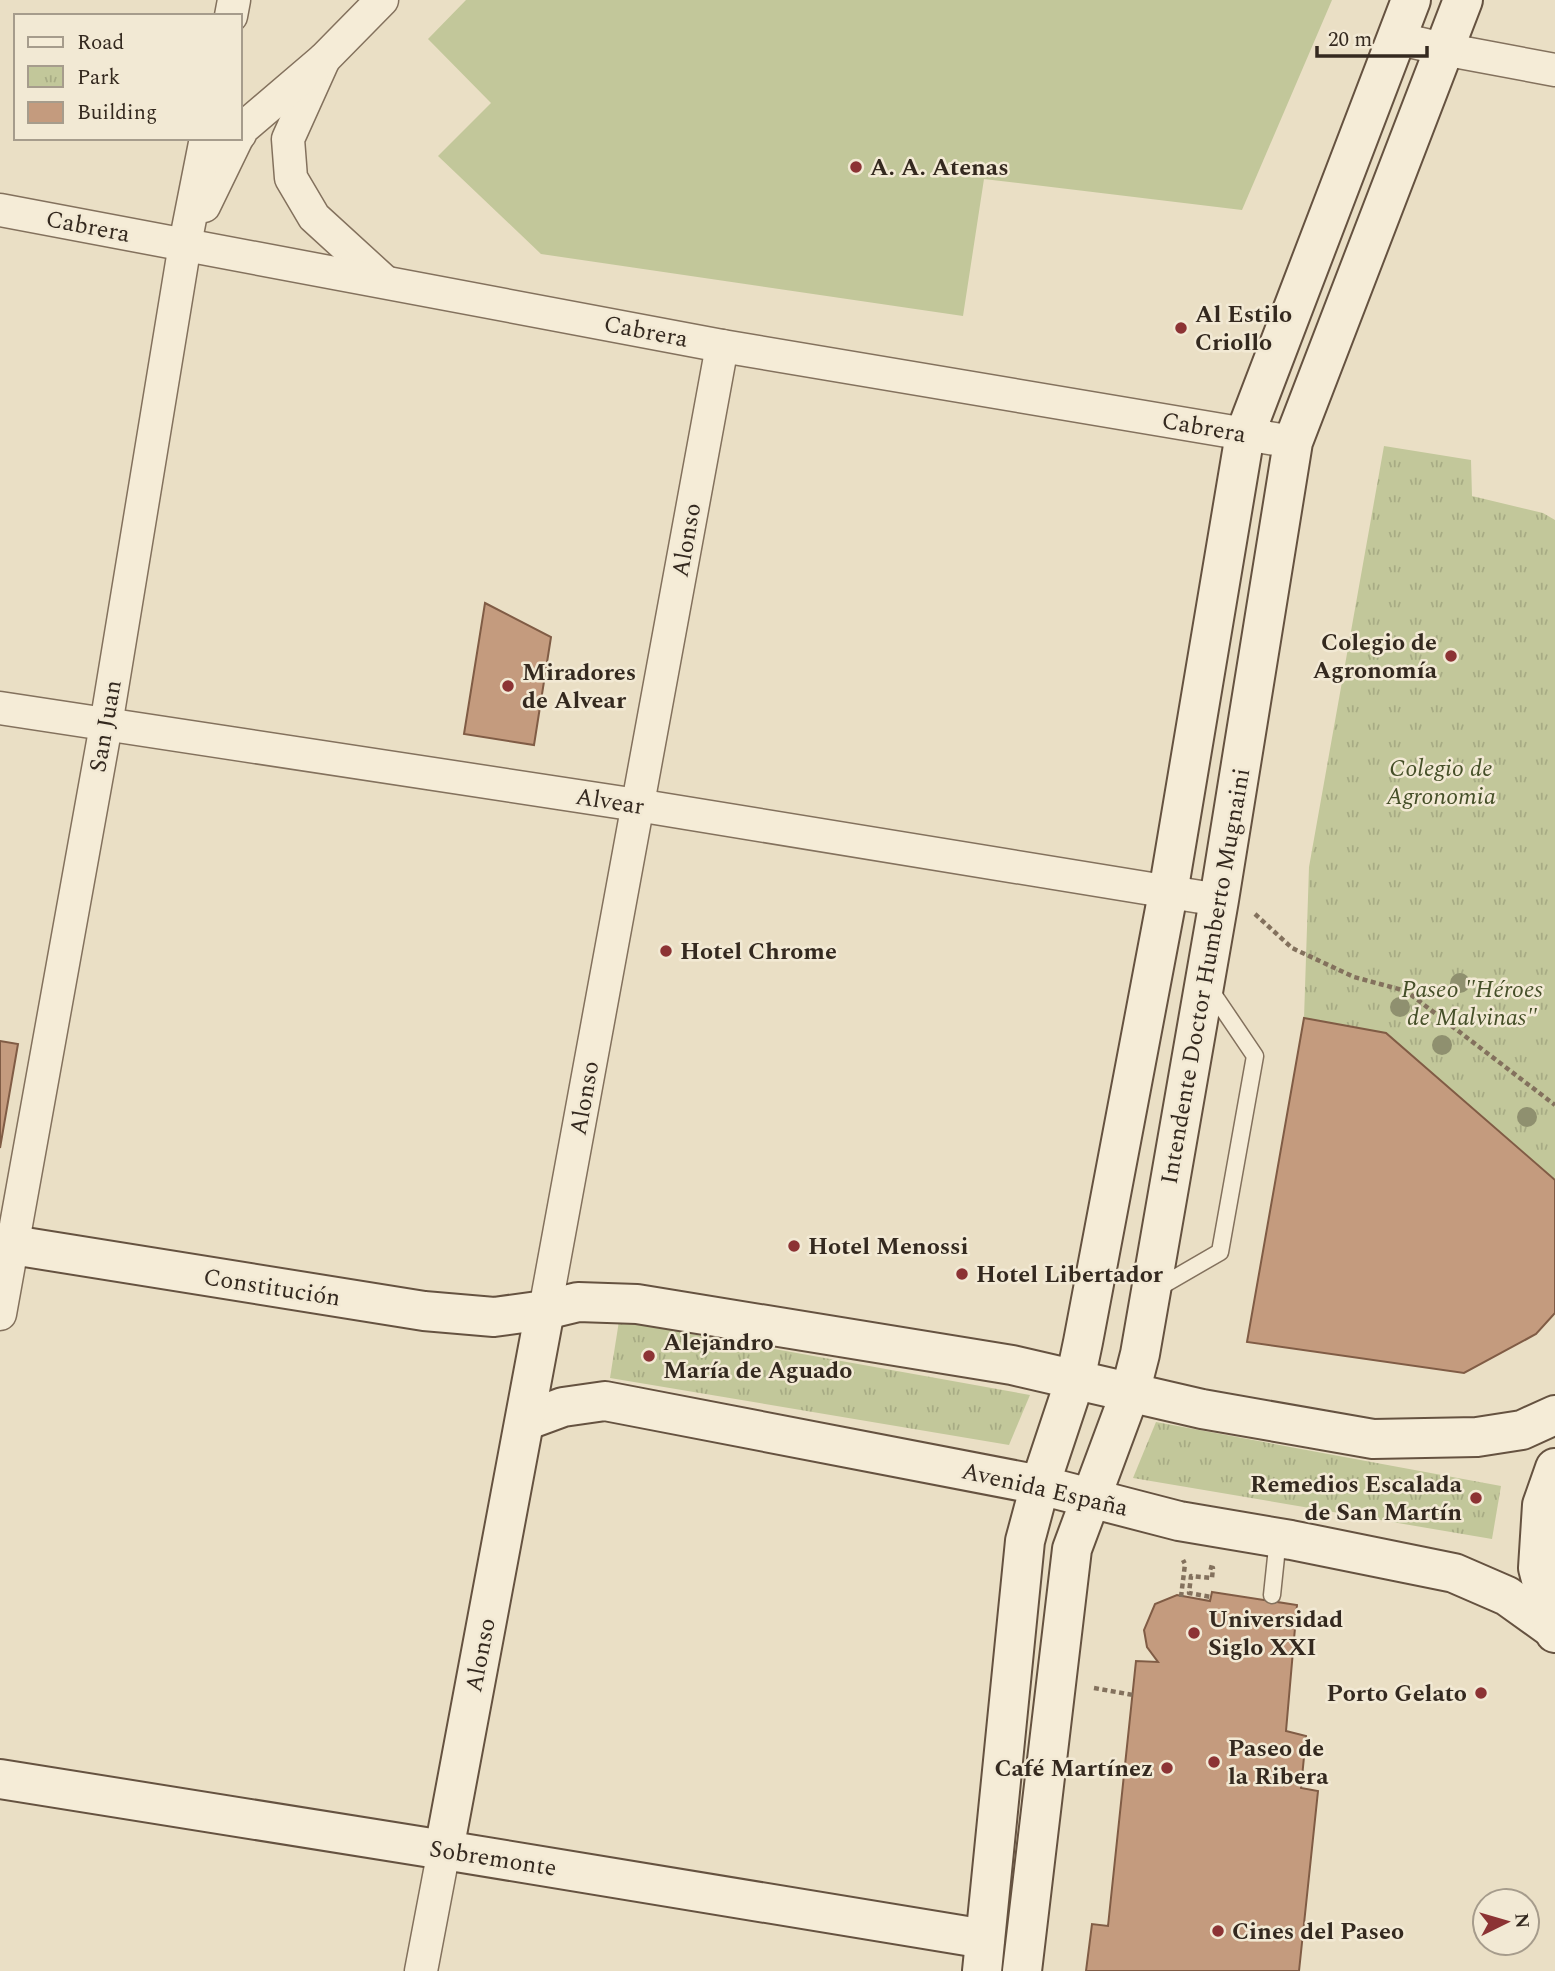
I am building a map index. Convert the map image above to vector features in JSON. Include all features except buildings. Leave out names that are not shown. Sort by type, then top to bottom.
[{"type":"main road","name":"Intendente Doctor Humberto Mugnaini","points":[[983,1955],[1025,1541],[1040,1485],[1075,1380],[1168,893],[1245,433],[1411,0]]},
{"type":"main road","name":"Intendente Doctor Humberto Mugnaini","points":[[1022,1971],[1072,1549],[1130,1393],[1140,1354],[1219,901],[1293,442],[1463,0]]},
{"type":"main road","name":"Constitución","points":[[6,1245],[424,1311],[494,1317],[545,1310]]},
{"type":"main road","points":[[545,1310],[578,1303],[637,1304],[1012,1365],[1202,1409],[1373,1439],[1477,1437],[1522,1430],[1555,1416]]},
{"type":"main road","name":"Alonso","points":[[444,1850],[545,1310]]},
{"type":"main road","name":"Avenida España","points":[[525,1421],[563,1407],[605,1401],[1040,1485],[1179,1521],[1454,1573],[1507,1596],[1554,1631]]},
{"type":"main road","points":[[1554,1631],[1538,1568],[1542,1505],[1555,1468]]},
{"type":"main road","name":"Sobremonte","points":[[0,1779],[444,1850],[983,1955]]},
{"type":"street","points":[[242,129],[324,59],[382,0]]},
{"type":"street","points":[[1396,38],[1555,70]]},
{"type":"street","points":[[324,59],[288,139],[291,178],[314,217],[385,282]]},
{"type":"street","name":"San Juan","points":[[0,1314],[6,1245],[106,725],[185,244],[206,140]]},
{"type":"street","points":[[185,244],[237,140]]},
{"type":"street","name":"Cabrera","points":[[0,210],[722,345],[1293,442]]},
{"type":"street","name":"Alonso","points":[[545,1310],[722,345]]},
{"type":"street","name":"Alvear","points":[[0,708],[637,805],[1219,901]]},
{"type":"street","points":[[421,1971],[444,1850]]},
{"type":"lane","points":[[1151,1292],[1220,1252],[1255,1056],[1205,981]]},
{"type":"lane","points":[[1272,1595],[1278,1538]]},
{"type":"path","points":[[1219,901],[1251,910],[1292,948],[1354,977],[1406,991],[1555,1105]]},
{"type":"path","points":[[1180,1556],[1185,1564],[1181,1597]]},
{"type":"path","points":[[1185,1564],[1194,1565]]},
{"type":"path","points":[[1204,1566],[1213,1568],[1212,1578],[1191,1576],[1189,1593],[1211,1597]]},
{"type":"green space","name":"A. A. Atenas","points":[[466,0],[1332,0],[1242,210],[984,179],[963,316],[541,254],[438,156],[491,103],[428,39]]},
{"type":"green space","name":"Colegio de Agronomia","points":[[1384,446],[1471,460],[1472,496],[1543,513],[1555,520],[1555,1180],[1386,1033],[1304,1018],[1309,867]]},
{"type":"green space","points":[[619,1321],[1030,1395],[1009,1445],[610,1378]]},
{"type":"green space","points":[[1156,1422],[1501,1486],[1492,1539],[1133,1478]]},
{"type":"place","name":"A. A. Atenas","points":[[856,167]]},
{"type":"place","name":"Al Estilo Criollo","points":[[1181,328]]},
{"type":"place","name":"Colegio de Agronomía","points":[[1451,656]]},
{"type":"place","name":"Miradores de Alvear","points":[[508,686]]},
{"type":"place","name":"Hotel Chrome","points":[[666,951]]},
{"type":"place","name":"Hotel Menossi","points":[[794,1246]]},
{"type":"place","name":"Hotel Libertador","points":[[962,1274]]},
{"type":"place","name":"Alejandro María de Aguado","points":[[649,1356]]},
{"type":"place","name":"Remedios Escalada de San Martín","points":[[1476,1498]]},
{"type":"place","name":"Universidad Siglo XXI","points":[[1194,1633]]},
{"type":"place","name":"Porto Gelato","points":[[1481,1693]]},
{"type":"place","name":"Paseo de la Ribera","points":[[1214,1762]]},
{"type":"place","name":"Café Martínez","points":[[1167,1768]]},
{"type":"place","name":"Cines del Paseo","points":[[1218,1931]]},
{"type":"park label","name":"Paseo \"Héroes de Malvinas\"","points":[[1472,1003]]}]
